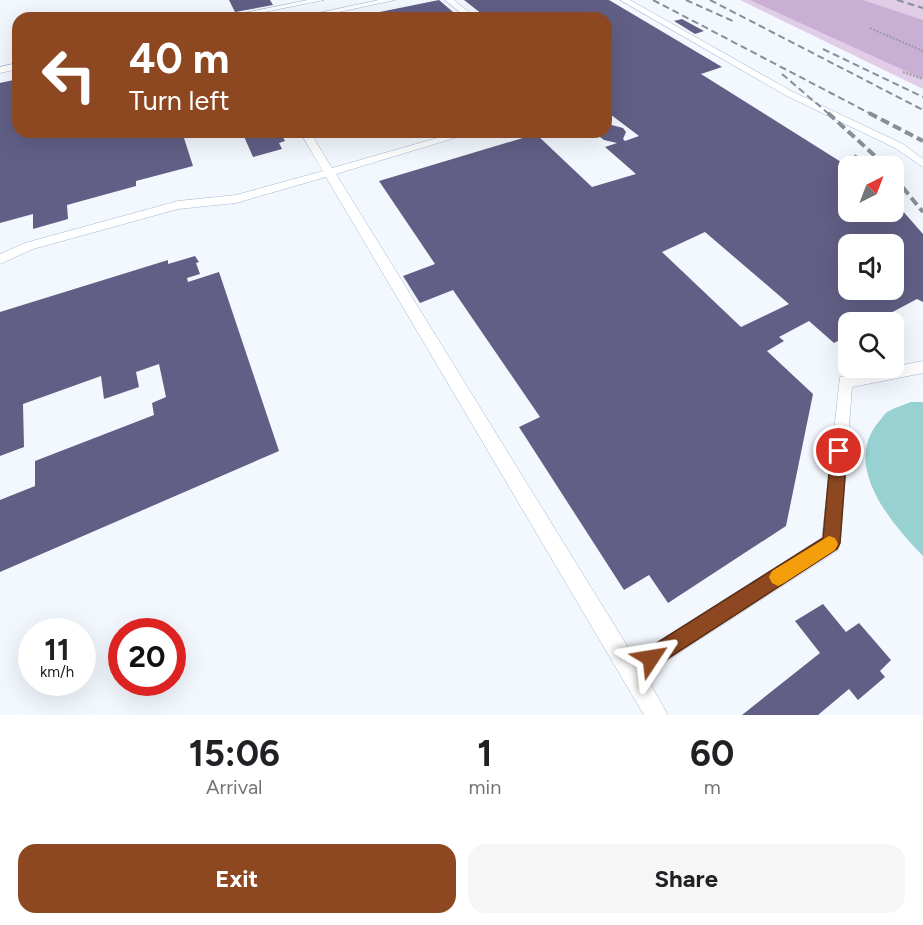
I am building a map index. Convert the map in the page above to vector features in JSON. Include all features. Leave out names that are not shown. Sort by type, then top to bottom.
[{"type":"lane","points":[[259,12],[320,0]]},
{"type":"lane","points":[[330,12],[391,0]]},
{"type":"lane","points":[[449,0],[464,12]]},
{"type":"lane","points":[[624,0],[790,94],[899,146],[923,164]]},
{"type":"lane","points":[[309,138],[657,715]]},
{"type":"lane","points":[[0,259],[29,246],[178,205],[236,200],[448,138]]},
{"type":"lane","points":[[631,671],[831,543],[844,382],[923,367]]},
{"type":"path","points":[[870,28],[923,51]]},
{"type":"path","points":[[903,72],[923,79]]},
{"type":"shaded area","points":[[740,0],[923,0],[923,89]]},
{"type":"shaded area","points":[[750,0],[863,0],[923,20],[923,79]]},
{"type":"water","points":[[911,402],[923,402],[923,556],[886,512],[868,477],[865,459],[868,441],[884,415]]},
{"type":"building","points":[[229,0],[270,0],[273,5],[235,12]]},
{"type":"building","points":[[439,0],[453,12],[380,12]]},
{"type":"building","points":[[464,0],[609,0],[722,67],[701,74],[838,160],[838,222],[904,222],[904,212],[923,234],[923,302],[917,299],[893,312],[838,312],[838,341],[834,343],[809,321],[779,337],[784,341],[767,351],[813,394],[786,526],[668,603],[649,575],[624,590],[519,427],[540,417],[453,290],[420,303],[403,276],[435,264],[379,181],[523,138],[540,138],[592,187],[636,174],[605,147],[617,143],[601,138],[612,138],[612,125],[623,128],[626,132],[623,139],[625,141],[639,136],[612,116],[612,12],[479,12]],"holes":[[[705,232],[789,304],[741,327],[662,252]]]},
{"type":"building","points":[[682,19],[704,31],[695,34],[674,21]]},
{"type":"building","points":[[12,80],[12,138],[184,138],[193,166],[136,181],[136,186],[67,205],[68,219],[33,229],[33,214],[0,223],[0,83]]},
{"type":"building","points":[[245,138],[283,138],[285,141],[279,143],[282,149],[253,157]]},
{"type":"building","points":[[195,256],[199,262],[196,263],[200,274],[187,278],[188,282],[219,272],[279,451],[0,572],[0,500],[35,486],[35,461],[154,415],[152,403],[166,397],[159,364],[136,372],[139,387],[104,399],[101,376],[23,404],[24,447],[0,456],[0,312],[168,260],[168,264]]},
{"type":"building","points":[[823,604],[846,632],[859,623],[891,660],[880,671],[885,677],[858,700],[849,689],[818,715],[742,715],[820,653],[795,621]]},
{"type":"railway","points":[[653,0],[871,114]]},
{"type":"railway","points":[[686,0],[735,22]]},
{"type":"railway","points":[[710,0],[923,110]]},
{"type":"railway","points":[[897,0],[923,8]]},
{"type":"railway","points":[[823,49],[923,97]]},
{"type":"railway","points":[[782,74],[829,114]]},
{"type":"railway","points":[[828,113],[875,156]]},
{"type":"railway","points":[[869,113],[923,141]]},
{"type":"railway","points":[[904,189],[923,212]]},
{"type":"slow traffic","points":[[778,577],[829,544]]},
{"type":"route","points":[[651,658],[831,543],[839,451]]}]
